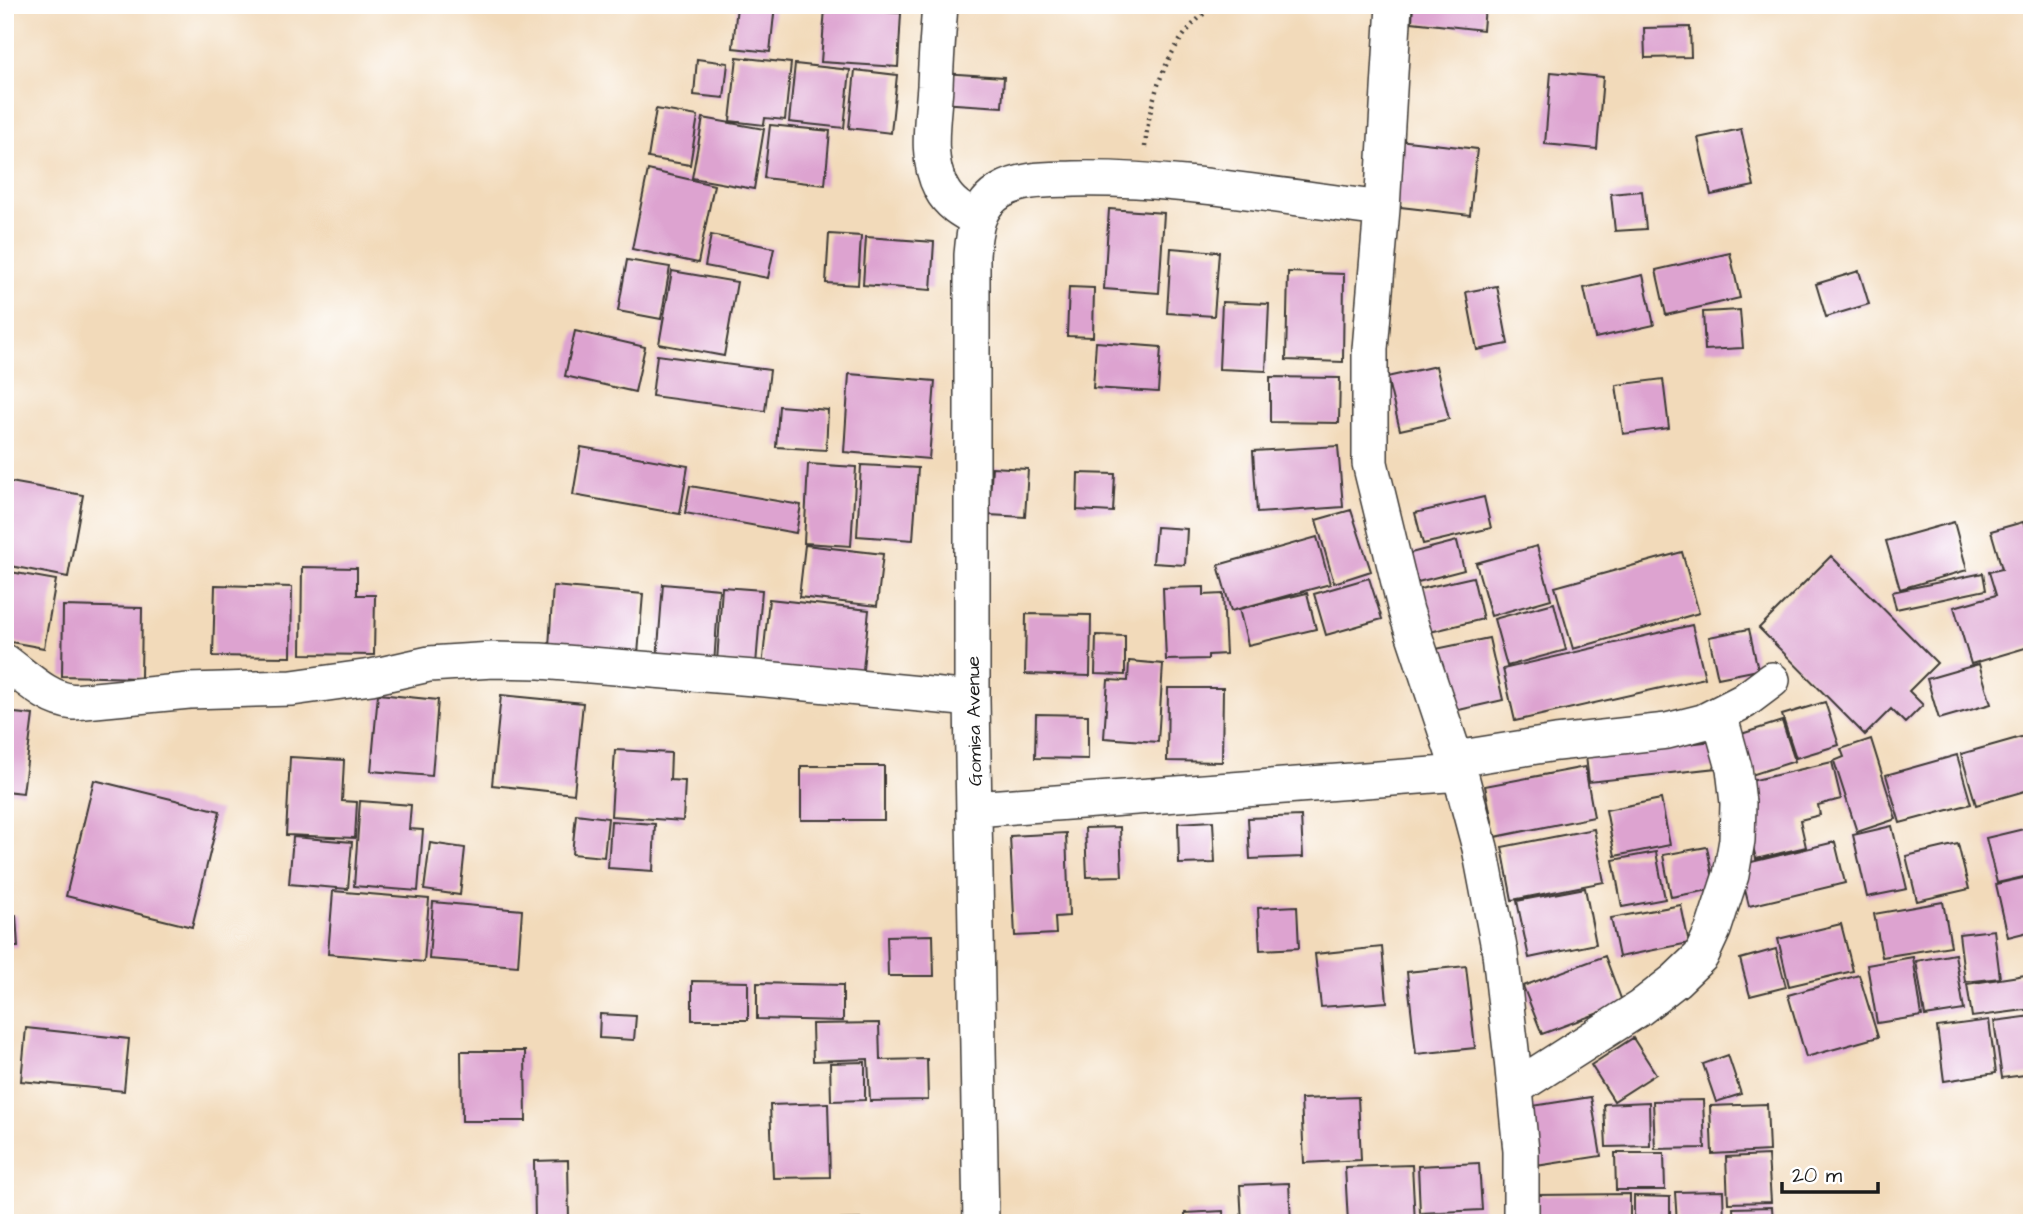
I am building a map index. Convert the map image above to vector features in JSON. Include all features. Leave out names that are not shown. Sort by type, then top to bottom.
[{"type":"street","points":[[940,5],[932,153],[939,186],[954,206],[976,219],[986,204],[1000,191],[1021,182],[1099,179],[1143,180],[1382,209]]},
{"type":"street","points":[[1394,5],[1382,209],[1370,349],[1370,463],[1406,611],[1457,766],[1480,848],[1500,953],[1515,1088],[1521,1152],[1521,1223]]},
{"type":"street","name":"Gomisa Avenue","points":[[976,219],[972,255],[972,699],[981,1223]]},
{"type":"street","points":[[5,662],[50,695],[61,701],[74,702],[189,691],[292,688],[371,677],[429,664],[493,660],[540,661],[754,678],[972,699]]},
{"type":"street","points":[[974,809],[1457,766],[1556,743],[1667,731],[1703,722],[1744,701],[1772,680]]},
{"type":"street","points":[[1515,1088],[1640,1008],[1701,956],[1713,930],[1731,875],[1737,840],[1738,803],[1734,768],[1719,714]]},
{"type":"path","points":[[1143,180],[1148,119],[1156,85],[1170,57],[1188,31],[1215,5]]},
{"type":"building","points":[[737,5],[775,5],[770,52],[733,48]]},
{"type":"building","points":[[1413,5],[1485,7],[1483,30],[1412,22]]},
{"type":"building","points":[[825,8],[901,13],[898,67],[821,62]]},
{"type":"building","points":[[1690,27],[1691,57],[1645,58],[1644,28]]},
{"type":"building","points":[[737,57],[791,63],[785,120],[765,118],[764,125],[730,121]]},
{"type":"building","points":[[697,59],[728,63],[724,98],[694,95]]},
{"type":"building","points":[[795,64],[850,70],[844,128],[789,122]]},
{"type":"building","points":[[855,70],[897,75],[891,133],[849,128]]},
{"type":"building","points":[[1551,72],[1603,77],[1597,149],[1545,144]]},
{"type":"building","points":[[942,73],[1004,77],[1002,107],[940,103]]},
{"type":"building","points":[[656,109],[698,116],[690,165],[648,158]]},
{"type":"building","points":[[703,118],[764,129],[754,189],[692,178]]},
{"type":"building","points":[[770,125],[830,131],[825,185],[764,178]]},
{"type":"building","points":[[1741,129],[1754,186],[1711,195],[1698,138]]},
{"type":"building","points":[[1398,140],[1477,149],[1470,215],[1392,206]]},
{"type":"building","points":[[648,170],[714,185],[698,263],[632,249]]},
{"type":"building","points":[[1642,191],[1646,229],[1615,231],[1611,194]]},
{"type":"building","points":[[1109,209],[1164,213],[1159,293],[1104,289]]},
{"type":"building","points":[[829,234],[861,236],[858,285],[826,283]]},
{"type":"building","points":[[711,235],[774,248],[768,278],[705,266]]},
{"type":"building","points":[[866,237],[934,242],[931,290],[863,285]]},
{"type":"building","points":[[1171,248],[1219,252],[1214,316],[1167,313]]},
{"type":"building","points":[[1730,253],[1740,298],[1666,315],[1656,270]]},
{"type":"building","points":[[627,260],[670,267],[661,319],[618,311]]},
{"type":"building","points":[[672,271],[737,282],[724,356],[659,344]]},
{"type":"building","points":[[1859,271],[1869,304],[1826,317],[1816,284]]},
{"type":"building","points":[[1288,272],[1344,274],[1343,362],[1286,360]]},
{"type":"building","points":[[1643,275],[1654,325],[1595,338],[1584,288]]},
{"type":"building","points":[[1497,286],[1508,344],[1477,350],[1466,292]]},
{"type":"building","points":[[1069,287],[1094,288],[1093,337],[1067,336]]},
{"type":"building","points":[[1222,302],[1269,304],[1266,371],[1219,369]]},
{"type":"building","points":[[1740,310],[1743,348],[1705,350],[1703,312]]},
{"type":"building","points":[[575,331],[645,347],[635,392],[565,376]]},
{"type":"building","points":[[1096,342],[1161,347],[1158,392],[1093,388]]},
{"type":"building","points":[[657,355],[770,370],[765,411],[652,396]]},
{"type":"building","points":[[1436,366],[1449,419],[1400,430],[1387,377]]},
{"type":"building","points":[[849,374],[935,381],[929,459],[844,452]]},
{"type":"building","points":[[1270,377],[1340,378],[1339,423],[1270,422]]},
{"type":"building","points":[[1663,379],[1669,428],[1623,434],[1616,385]]},
{"type":"building","points":[[779,406],[828,410],[826,450],[776,447]]},
{"type":"building","points":[[1338,446],[1343,507],[1257,513],[1253,451]]},
{"type":"building","points":[[581,447],[688,466],[680,514],[573,495]]},
{"type":"building","points":[[808,464],[856,467],[851,546],[804,543]]},
{"type":"building","points":[[861,465],[918,468],[913,540],[857,536]]},
{"type":"building","points":[[992,467],[1028,469],[1025,517],[989,515]]},
{"type":"building","points":[[1078,473],[1115,474],[1113,512],[1077,510]]},
{"type":"building","points":[[5,481],[83,495],[68,577],[5,565]]},
{"type":"building","points":[[690,486],[801,505],[796,533],[685,513]]},
{"type":"building","points":[[1484,497],[1491,528],[1423,544],[1415,513]]},
{"type":"building","points":[[1351,510],[1371,571],[1334,583],[1316,520]]},
{"type":"building","points":[[1954,522],[1967,570],[1900,589],[1886,541]]},
{"type":"building","points":[[2023,522],[2032,545],[2032,604],[2023,586],[2032,617],[2032,646],[1971,664],[1954,607],[1996,595],[1989,572],[2002,569],[1991,531]]},
{"type":"building","points":[[1156,527],[1187,529],[1185,565],[1153,563]]},
{"type":"building","points":[[1317,537],[1330,584],[1231,611],[1218,565]]},
{"type":"building","points":[[1457,541],[1464,570],[1414,583],[1407,554]]},
{"type":"building","points":[[805,545],[883,554],[877,606],[799,597]]},
{"type":"building","points":[[1537,546],[1551,599],[1491,616],[1476,563]]},
{"type":"building","points":[[1682,552],[1699,613],[1573,649],[1555,587]]},
{"type":"building","points":[[1831,556],[1937,663],[1909,691],[1923,705],[1905,723],[1891,709],[1865,735],[1759,628]]},
{"type":"building","points":[[302,567],[357,568],[357,595],[375,595],[374,655],[301,654]]},
{"type":"building","points":[[5,571],[56,580],[44,648],[5,641]]},
{"type":"building","points":[[1983,573],[1986,590],[1896,609],[1892,592]]},
{"type":"building","points":[[1473,577],[1483,619],[1422,634],[1411,591]]},
{"type":"building","points":[[1369,578],[1382,619],[1326,635],[1314,594]]},
{"type":"building","points":[[663,584],[719,589],[714,665],[657,660]]},
{"type":"building","points":[[215,585],[292,587],[291,657],[213,656]]},
{"type":"building","points":[[553,586],[643,594],[638,654],[549,647]]},
{"type":"building","points":[[722,587],[762,590],[756,665],[717,662]]},
{"type":"building","points":[[1204,587],[1204,595],[1223,594],[1226,654],[1208,655],[1208,659],[1166,660],[1163,588]]},
{"type":"building","points":[[1307,593],[1316,629],[1248,645],[1239,609]]},
{"type":"building","points":[[769,599],[869,610],[862,679],[762,668]]},
{"type":"building","points":[[1554,603],[1566,650],[1507,666],[1494,619]]},
{"type":"building","points":[[63,606],[142,608],[141,678],[62,676]]},
{"type":"building","points":[[1026,614],[1091,615],[1090,676],[1025,674]]},
{"type":"building","points":[[1692,625],[1705,678],[1515,721],[1503,669]]},
{"type":"building","points":[[1749,629],[1758,670],[1718,678],[1709,637]]},
{"type":"building","points":[[1096,635],[1125,636],[1125,675],[1095,674]]},
{"type":"building","points":[[1489,638],[1503,700],[1450,712],[1436,649]]},
{"type":"building","points":[[1129,661],[1163,664],[1158,742],[1104,738],[1108,680],[1128,681]]},
{"type":"building","points":[[1979,664],[1991,704],[1939,719],[1927,679]]},
{"type":"building","points":[[1168,688],[1223,688],[1222,762],[1167,761]]},
{"type":"building","points":[[378,694],[438,700],[432,776],[371,771]]},
{"type":"building","points":[[501,695],[583,703],[574,794],[492,785]]},
{"type":"building","points":[[1825,702],[1839,745],[1796,758],[1782,715]]},
{"type":"building","points":[[5,712],[33,715],[23,793],[5,791]]},
{"type":"building","points":[[1036,714],[1088,715],[1088,759],[1035,758]]},
{"type":"building","points":[[1782,721],[1795,761],[1745,777],[1732,737]]},
{"type":"building","points":[[2028,735],[2032,748],[2032,789],[1976,805],[1961,754]]},
{"type":"building","points":[[1871,739],[1896,819],[1857,832],[1834,761],[1844,757],[1841,749]]},
{"type":"building","points":[[1713,741],[1716,768],[1589,782],[1586,756]]},
{"type":"building","points":[[615,750],[671,753],[670,780],[685,781],[683,821],[611,816]]},
{"type":"building","points":[[1957,755],[1971,804],[1900,823],[1886,775]]},
{"type":"building","points":[[290,757],[344,760],[342,801],[357,802],[355,838],[286,835]]},
{"type":"building","points":[[1832,762],[1841,799],[1818,805],[1820,815],[1800,820],[1806,847],[1756,859],[1738,784]]},
{"type":"building","points":[[801,766],[884,766],[884,820],[801,820]]},
{"type":"building","points":[[1585,767],[1594,817],[1495,837],[1485,786]]},
{"type":"building","points":[[94,780],[220,811],[192,927],[66,896]]},
{"type":"building","points":[[1661,799],[1670,845],[1615,856],[1606,810]]},
{"type":"building","points":[[360,801],[411,805],[409,829],[423,830],[418,891],[354,886]]},
{"type":"building","points":[[576,814],[608,818],[604,857],[572,854]]},
{"type":"building","points":[[1301,816],[1303,857],[1250,859],[1248,818]]},
{"type":"building","points":[[611,821],[655,824],[653,871],[608,868]]},
{"type":"building","points":[[1213,821],[1215,863],[1179,864],[1178,823]]},
{"type":"building","points":[[1892,826],[1907,889],[1867,897],[1853,835]]},
{"type":"building","points":[[1120,827],[1122,876],[1087,877],[1085,828]]},
{"type":"building","points":[[2032,827],[2032,875],[1997,883],[1986,838]]},
{"type":"building","points":[[1594,829],[1604,882],[1512,900],[1502,847]]},
{"type":"building","points":[[1066,833],[1069,916],[1055,917],[1056,934],[1015,936],[1010,836]]},
{"type":"building","points":[[293,837],[352,842],[348,889],[289,884]]},
{"type":"building","points":[[1835,842],[1845,883],[1749,906],[1739,865]]},
{"type":"building","points":[[430,843],[465,848],[460,895],[424,890]]},
{"type":"building","points":[[1958,844],[1969,889],[1917,901],[1906,856]]},
{"type":"building","points":[[1707,847],[1715,889],[1671,897],[1663,855]]},
{"type":"building","points":[[1656,852],[1665,899],[1622,907],[1613,860]]},
{"type":"building","points":[[2032,876],[2032,931],[2008,937],[1996,884]]},
{"type":"building","points":[[1585,888],[1596,944],[1529,958],[1517,901]]},
{"type":"building","points":[[333,891],[429,899],[424,962],[328,954]]},
{"type":"building","points":[[433,902],[522,910],[518,966],[429,959]]},
{"type":"building","points":[[1943,902],[1951,946],[1882,957],[1874,914]]},
{"type":"building","points":[[1681,905],[1689,943],[1619,957],[1611,918]]},
{"type":"building","points":[[1297,906],[1299,948],[1260,950],[1258,908]]},
{"type":"building","points":[[16,915],[18,947],[5,947],[5,916]]},
{"type":"building","points":[[1841,924],[1853,971],[1789,986],[1778,939]]},
{"type":"building","points":[[1994,930],[2000,978],[1965,982],[1959,934]]},
{"type":"building","points":[[933,935],[934,976],[888,976],[887,936]]},
{"type":"building","points":[[1382,947],[1387,1002],[1321,1007],[1315,954]]},
{"type":"building","points":[[1776,949],[1786,987],[1750,996],[1740,959]]},
{"type":"building","points":[[1955,954],[1964,1010],[1925,1016],[1916,961]]},
{"type":"building","points":[[1605,956],[1623,1004],[1542,1034],[1523,986]]},
{"type":"building","points":[[1913,957],[1922,1016],[1877,1023],[1867,965]]},
{"type":"building","points":[[1466,966],[1475,1048],[1416,1054],[1407,972]]},
{"type":"building","points":[[2032,974],[2032,1009],[1972,1017],[1967,984]]},
{"type":"building","points":[[1859,975],[1878,1037],[1806,1057],[1788,995]]},
{"type":"building","points":[[692,981],[748,982],[748,1020],[692,1020]]},
{"type":"building","points":[[757,983],[843,985],[843,1021],[757,1019]]},
{"type":"building","points":[[600,1014],[636,1016],[634,1040],[599,1038]]},
{"type":"building","points":[[2032,1016],[2032,1074],[2002,1078],[1994,1021]]},
{"type":"building","points":[[1989,1020],[1996,1073],[1944,1081],[1937,1027]]},
{"type":"building","points":[[879,1023],[880,1060],[927,1059],[928,1100],[870,1101],[868,1059],[813,1061],[812,1024]]},
{"type":"building","points":[[26,1028],[129,1039],[124,1091],[21,1081]]},
{"type":"building","points":[[1633,1038],[1656,1074],[1614,1101],[1591,1065]]},
{"type":"building","points":[[461,1051],[525,1051],[526,1121],[462,1121]]},
{"type":"building","points":[[1728,1055],[1741,1094],[1716,1102],[1703,1064]]},
{"type":"building","points":[[865,1062],[865,1100],[831,1101],[830,1063]]},
{"type":"building","points":[[1358,1097],[1361,1160],[1304,1163],[1301,1099]]},
{"type":"building","points":[[1591,1097],[1601,1156],[1536,1166],[1526,1107]]},
{"type":"building","points":[[1703,1100],[1705,1148],[1655,1149],[1653,1101]]},
{"type":"building","points":[[1649,1102],[1650,1146],[1606,1147],[1604,1104]]},
{"type":"building","points":[[828,1103],[830,1177],[773,1178],[770,1105]]},
{"type":"building","points":[[1767,1104],[1769,1151],[1712,1154],[1710,1106]]},
{"type":"building","points":[[1615,1153],[1664,1153],[1665,1190],[1616,1190]]},
{"type":"building","points":[[1768,1155],[1771,1202],[1728,1203],[1726,1157]]},
{"type":"building","points":[[568,1160],[569,1223],[535,1223],[534,1161]]},
{"type":"building","points":[[1479,1163],[1482,1210],[1420,1213],[1418,1166]]},
{"type":"building","points":[[1412,1165],[1415,1223],[1348,1223],[1345,1167]]},
{"type":"building","points":[[1289,1183],[1291,1223],[1242,1223],[1240,1185]]},
{"type":"building","points":[[1723,1191],[1724,1223],[1677,1223],[1675,1192]]},
{"type":"building","points":[[1630,1194],[1630,1223],[1537,1223],[1536,1195]]},
{"type":"building","points":[[1634,1196],[1670,1197],[1670,1223],[1634,1223]]},
{"type":"building","points":[[1772,1207],[1773,1223],[1734,1223],[1733,1208]]},
{"type":"building","points":[[1223,1211],[1224,1223],[1185,1223],[1185,1213]]},
{"type":"building","points":[[881,1219],[881,1223],[833,1223],[833,1220]]}]
